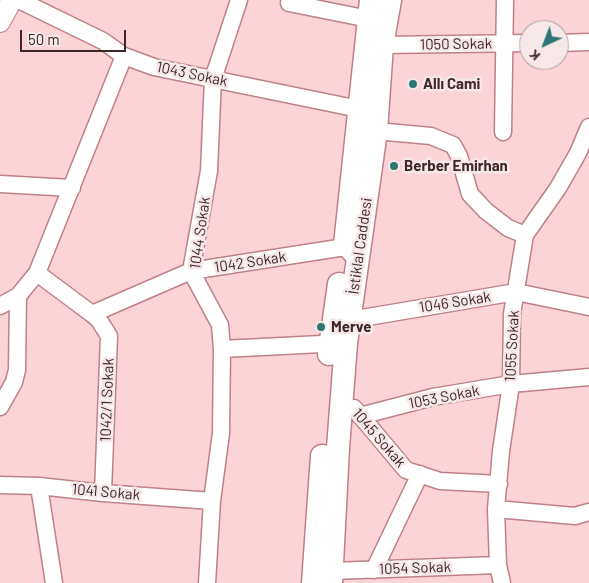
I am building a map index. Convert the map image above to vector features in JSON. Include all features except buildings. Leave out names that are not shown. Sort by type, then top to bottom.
[{"type":"main road","name":"İstiklal Caddesi","points":[[313,583],[338,343],[390,0]]},
{"type":"main road","name":"İstiklal Caddesi","points":[[370,10],[371,117]]},
{"type":"main road","name":"İstiklal Caddesi","points":[[332,577],[342,394],[338,343],[350,320],[351,255]]},
{"type":"street","points":[[0,22],[12,0]]},
{"type":"street","name":"1043 Sokak","points":[[18,0],[103,40],[124,56],[154,68],[213,78],[371,117],[453,145],[460,156],[470,194],[486,211],[508,228],[524,235]]},
{"type":"street","name":"1044 Sokak","points":[[207,583],[212,500],[221,433],[222,349],[220,325],[191,271],[209,171],[213,78],[239,0]]},
{"type":"street","points":[[503,132],[505,0]]},
{"type":"street","points":[[289,3],[370,10]]},
{"type":"street","points":[[569,42],[589,42]]},
{"type":"street","name":"1050 Sokak","points":[[382,45],[519,43]]},
{"type":"street","points":[[0,306],[18,296],[37,273],[124,56]]},
{"type":"street","name":"1055 Sokak","points":[[502,583],[498,566],[496,509],[511,384],[512,314],[524,235],[584,153],[589,127]]},
{"type":"street","points":[[0,184],[72,188]]},
{"type":"street","name":"1042 Sokak","points":[[92,314],[191,271],[351,255]]},
{"type":"street","points":[[37,273],[92,314]]},
{"type":"street","name":"1046 Sokak","points":[[350,320],[516,292],[589,307]]},
{"type":"street","points":[[0,406],[14,382],[17,370],[18,296]]},
{"type":"street","name":"1042/1 Sokak","points":[[92,314],[99,320],[109,336],[103,493]]},
{"type":"street","points":[[222,349],[338,343]]},
{"type":"street","name":"1053 Sokak","points":[[360,416],[433,397],[511,384],[589,377]]},
{"type":"street","name":"1045 Sokak","points":[[342,394],[406,470],[440,481],[499,484]]},
{"type":"street","name":"1045 Sokak","points":[[374,570],[420,474]]},
{"type":"street","name":"1041 Sokak","points":[[0,486],[39,486],[103,493],[212,500]]},
{"type":"street","points":[[39,486],[54,583]]},
{"type":"street","points":[[496,509],[575,516],[589,512]]},
{"type":"street","name":"1054 Sokak","points":[[332,577],[374,570],[498,566]]},
{"type":"place","name":"Allı Cami","points":[[413,84]]},
{"type":"place","name":"Berber Emirhan","points":[[394,166]]},
{"type":"place","name":"Merve","points":[[321,327]]}]
